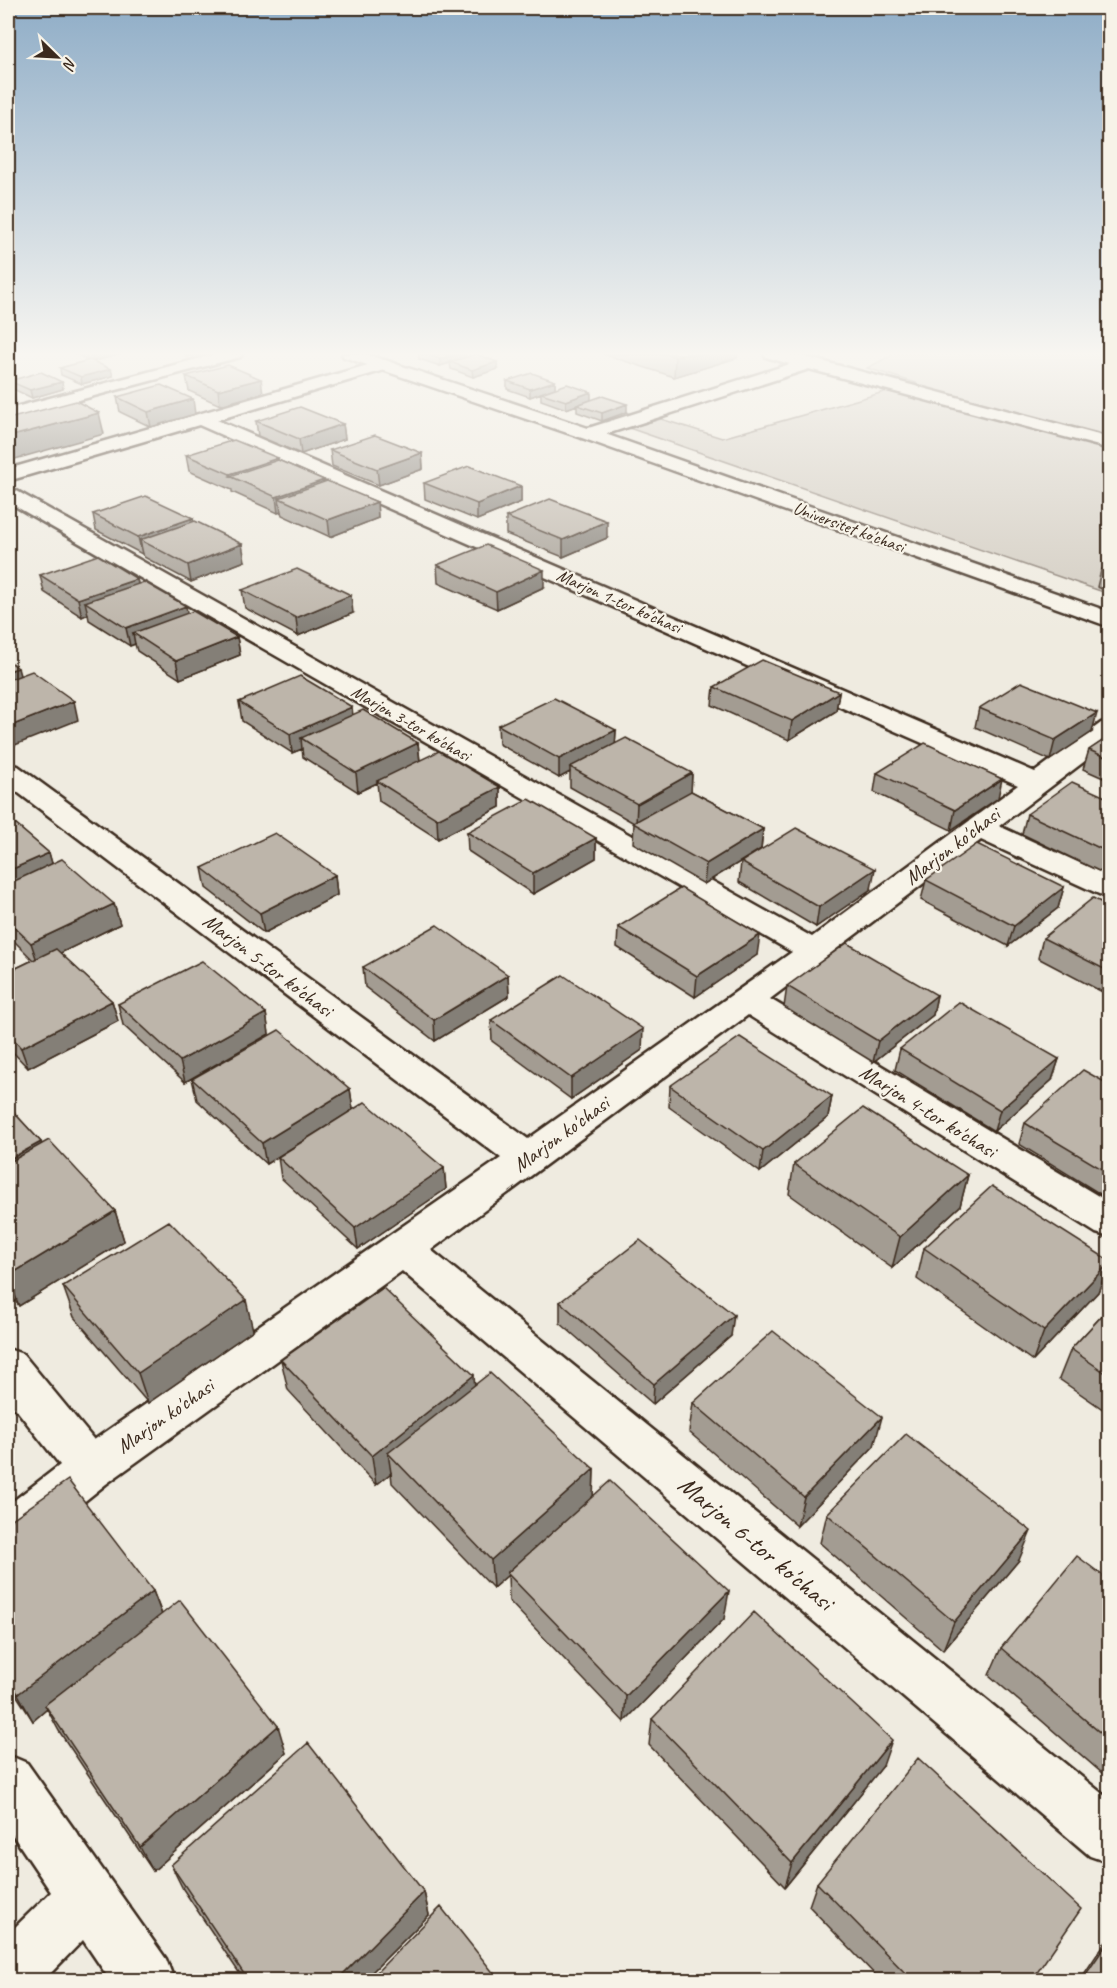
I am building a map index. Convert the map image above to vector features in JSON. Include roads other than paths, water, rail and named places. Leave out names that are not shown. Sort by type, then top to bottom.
[{"type":"main road","points":[[8,475],[105,447]]},
{"type":"main road","name":"Marjon 1-tor ko'chasi","points":[[265,447],[1036,783]]},
{"type":"main road","name":"Universitet ko'chasi","points":[[624,447],[1110,620]]},
{"type":"main road","name":"Marjon 3-tor ko'chasi","points":[[8,494],[814,951]]},
{"type":"main road","name":"Marjon ko'chasi","points":[[8,1533],[90,1469],[403,1250],[814,951],[1110,729]]},
{"type":"main road","name":"Marjon 5-tor ko'chasi","points":[[8,772],[528,1159]]},
{"type":"main road","points":[[977,827],[1110,888]]},
{"type":"main road","name":"Marjon 4-tor ko'chasi","points":[[747,999],[1110,1222]]},
{"type":"main road","name":"Marjon 6-tor ko'chasi","points":[[403,1250],[1110,1836]]},
{"type":"main road","points":[[8,1367],[90,1469]]},
{"type":"main road","points":[[8,1782],[146,1980]]},
{"type":"main road","points":[[8,1975],[86,1897]]}]
